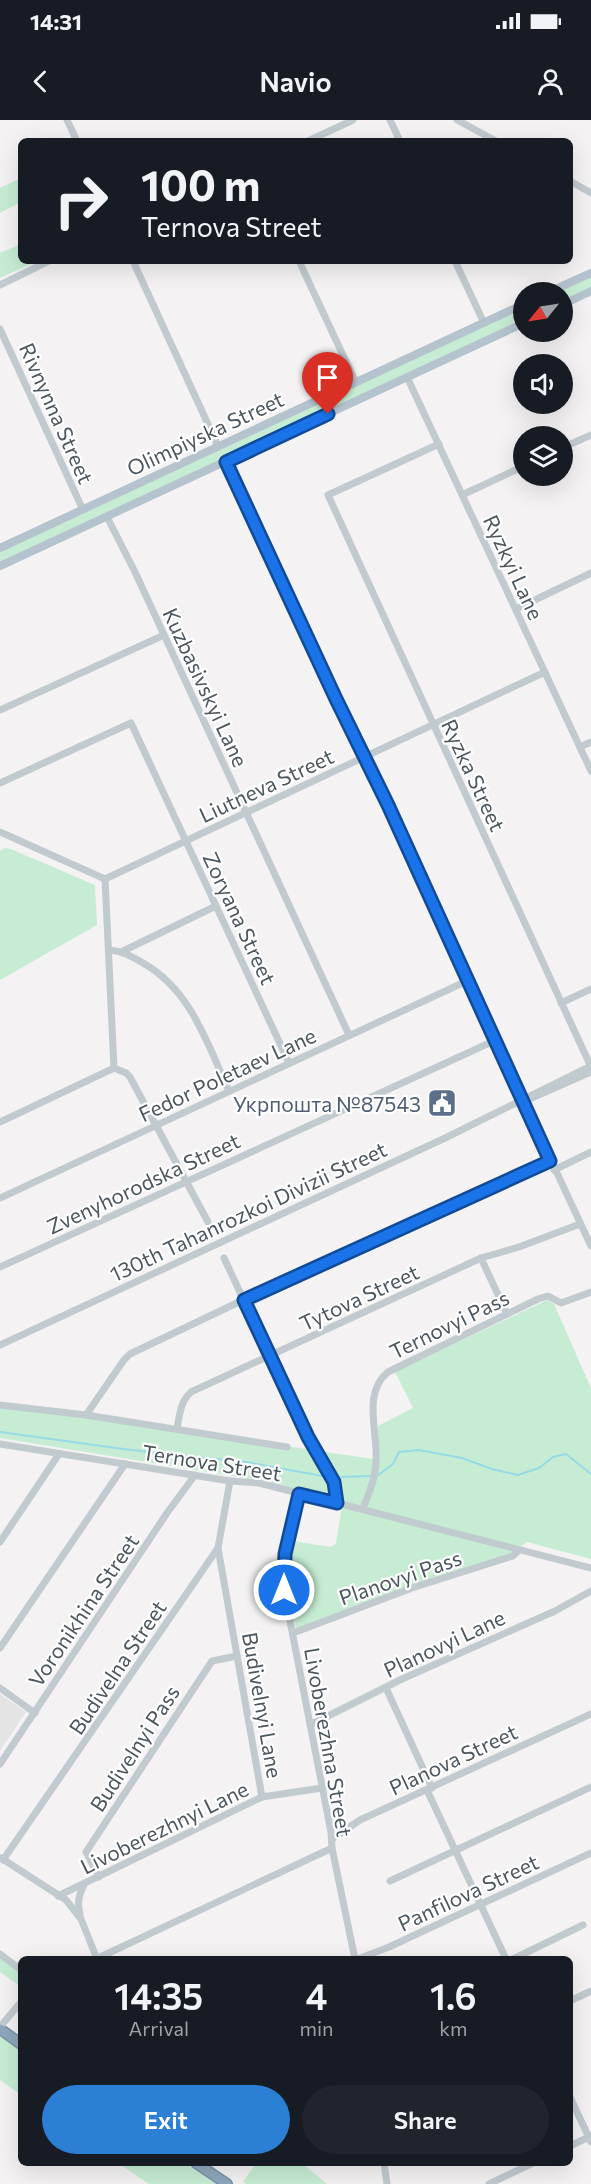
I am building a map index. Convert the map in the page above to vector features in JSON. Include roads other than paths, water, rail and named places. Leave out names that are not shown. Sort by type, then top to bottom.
[{"type":"highway","points":[[0,2028],[18,2042]]},
{"type":"highway","points":[[200,2166],[226,2184]]},
{"type":"main road","points":[[571,282],[591,273]]},
{"type":"main road","points":[[573,300],[591,291]]},
{"type":"main road","name":"Olimpiyska Street","points":[[0,548],[513,309]]},
{"type":"main road","name":"Olimpiyska Street","points":[[0,566],[513,328]]},
{"type":"main road","points":[[218,447],[226,462]]},
{"type":"street","points":[[67,120],[76,138]]},
{"type":"street","points":[[314,138],[353,120]]},
{"type":"street","points":[[390,120],[399,138]]},
{"type":"street","points":[[457,120],[490,138]]},
{"type":"street","points":[[573,183],[591,193]]},
{"type":"street","points":[[0,285],[44,264]]},
{"type":"street","points":[[134,264],[218,447]]},
{"type":"street","points":[[300,264],[356,383]]},
{"type":"street","points":[[456,264],[484,323]]},
{"type":"street","name":"Rivnynna Street","points":[[0,329],[83,510]]},
{"type":"street","name":"Ryzkyi Lane","points":[[407,377],[591,771]]},
{"type":"street","points":[[573,443],[591,435]]},
{"type":"street","name":"Ryzka Street","points":[[439,444],[328,495],[591,1068]]},
{"type":"street","points":[[226,462],[591,1246]]},
{"type":"street","points":[[462,495],[513,471]]},
{"type":"street","name":"Kuzbasivskyi Lane","points":[[106,517],[164,635],[349,1035]]},
{"type":"street","points":[[516,609],[591,573]]},
{"type":"street","points":[[0,710],[164,635]]},
{"type":"street","name":"Liutneva Street","points":[[105,879],[545,672]]},
{"type":"street","name":"Zoryana Street","points":[[0,783],[131,723],[289,1063]]},
{"type":"street","points":[[580,747],[591,742]]},
{"type":"street","points":[[0,832],[105,879],[114,1068]]},
{"type":"street","points":[[123,951],[216,906]]},
{"type":"street","points":[[109,950],[123,951],[153,968],[175,986],[190,1007],[229,1091]]},
{"type":"street","name":"Fedor Poletaev Lane","points":[[0,1198],[469,980]]},
{"type":"street","points":[[561,1003],[591,988]]},
{"type":"street","name":"Zvenyhorodska Street","points":[[0,1267],[496,1040]]},
{"type":"street","points":[[0,1122],[114,1068],[129,1074],[208,1222]]},
{"type":"street","name":"130th Tahanrozkoi Divizii Street","points":[[0,1345],[591,1068]]},
{"type":"street","points":[[554,1170],[591,1152]]},
{"type":"street","points":[[86,1414],[130,1354],[550,1161]]},
{"type":"street","name":"Tytova Street","points":[[177,1428],[181,1405],[191,1392],[481,1258],[591,1226]]},
{"type":"street","points":[[224,1258],[308,1437],[334,1482],[337,1503]]},
{"type":"street","points":[[481,1258],[507,1314]]},
{"type":"street","name":"Ternovyi Pass","points":[[363,1509],[371,1486],[376,1460],[374,1400],[377,1383],[388,1372],[543,1297],[548,1296],[561,1303],[591,1293]]},
{"type":"street","name":"Ternova Street","points":[[0,1405],[86,1414],[287,1447]]},
{"type":"street","name":"Ternova Street","points":[[0,1444],[230,1481],[259,1483],[591,1568]]},
{"type":"street","points":[[0,1542],[59,1454]]},
{"type":"street","points":[[0,1648],[125,1464]]},
{"type":"street","name":"Voronikhina Street","points":[[0,1764],[167,1513],[195,1475]]},
{"type":"street","name":"Budivelna Street","points":[[1,1859],[218,1548],[230,1481]]},
{"type":"street","name":"Livoberezhna Street","points":[[299,1494],[285,1554],[284,1590],[332,1848],[356,1956]]},
{"type":"street","name":"Budivelnyi Lane","points":[[218,1548],[262,1797]]},
{"type":"street","name":"Planovyi Pass","points":[[292,1633],[412,1588],[513,1556],[518,1551]]},
{"type":"street","name":"Planovyi Lane","points":[[310,1725],[402,1678],[555,1611],[591,1591]]},
{"type":"street","name":"Budivelnyi Pass","points":[[99,1877],[86,1852],[212,1661],[237,1656]]},
{"type":"street","points":[[0,1688],[35,1713]]},
{"type":"street","points":[[386,1688],[455,1849],[505,1956]]},
{"type":"street","name":"Planova Street","points":[[332,1839],[360,1820],[591,1714]]},
{"type":"street","points":[[390,1881],[591,1787]]},
{"type":"street","name":"Livoberezhnyi Lane","points":[[58,1896],[262,1797],[322,1788]]},
{"type":"street","points":[[102,1956],[332,1848]]},
{"type":"street","name":"Panfilova Street","points":[[364,1956],[481,1905],[591,1853]]},
{"type":"street","points":[[1,1859],[66,1900],[81,1918]]},
{"type":"street","points":[[84,1885],[78,1905],[95,1956]]},
{"type":"street","points":[[519,1956],[583,1925]]},
{"type":"street","points":[[0,1954],[18,1968]]},
{"type":"street","points":[[573,2000],[591,1991]]},
{"type":"street","points":[[0,2028],[18,2006]]},
{"type":"street","points":[[573,2103],[590,2138],[573,2145]]},
{"type":"street","points":[[384,2166],[387,2184]]},
{"type":"street","points":[[489,2184],[527,2166]]},
{"type":"waterway","points":[[0,1432],[131,1450],[246,1462],[328,1477]]},
{"type":"waterway","points":[[377,1476],[393,1464],[399,1452],[419,1450],[462,1458],[492,1469],[518,1475],[539,1468],[553,1457],[566,1454],[591,1474]]},
{"type":"waterway","points":[[342,1477],[370,1476]]},
{"type":"place","name":"Укрпошта №87543","points":[[442,1103]]}]
